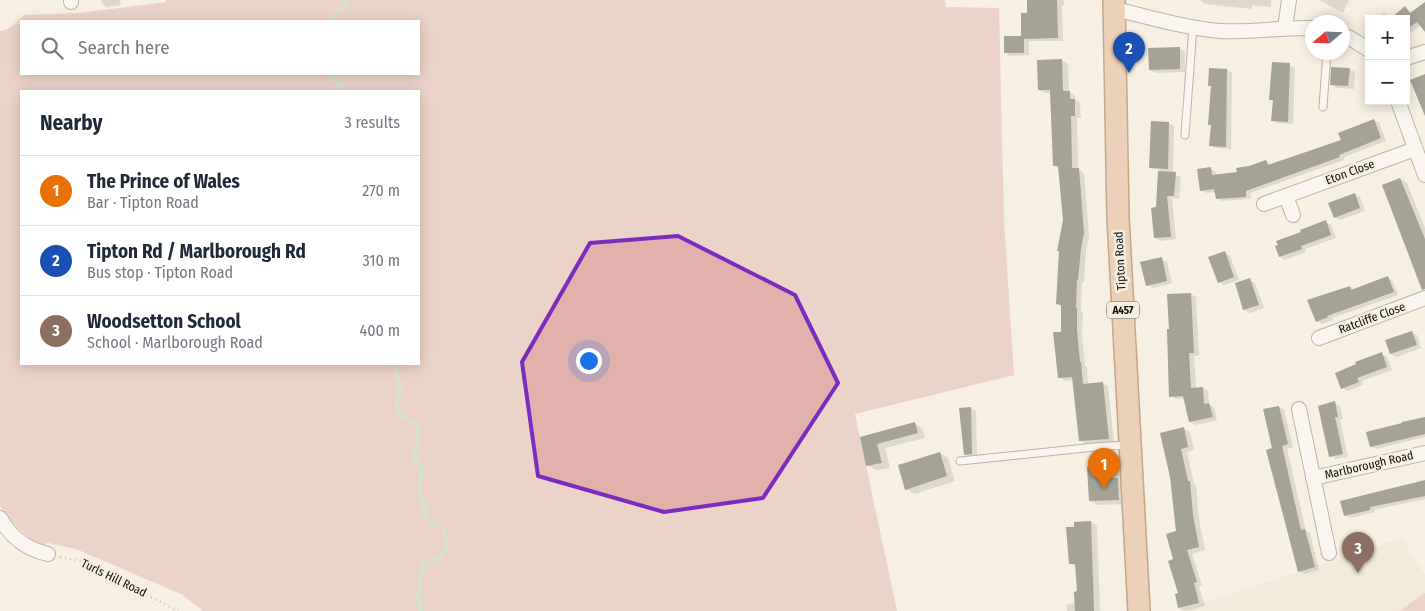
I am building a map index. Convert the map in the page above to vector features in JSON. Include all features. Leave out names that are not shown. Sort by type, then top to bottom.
[{"type":"main road","name":"Tipton Road","points":[[1114,4],[1118,216],[1139,611]]},
{"type":"street","points":[[1285,28],[1289,0]]},
{"type":"street","points":[[1114,4],[1193,27],[1222,31],[1305,28]]},
{"type":"street","points":[[1350,38],[1365,47]]},
{"type":"street","points":[[1410,57],[1425,52]]},
{"type":"street","points":[[1399,105],[1425,176]]},
{"type":"street","name":"Eton Close","points":[[1264,204],[1415,149]]},
{"type":"street","points":[[1286,196],[1292,215]]},
{"type":"street","name":"Ratcliffe Close","points":[[1320,338],[1425,298]]},
{"type":"street","name":"Marlborough Road","points":[[1299,409],[1329,553]]},
{"type":"street","name":"Marlborough Road","points":[[1313,478],[1425,453]]},
{"type":"street","points":[[0,518],[16,540],[35,551],[48,554]]},
{"type":"lane","points":[[1184,135],[1193,27]]},
{"type":"lane","points":[[1323,107],[1326,60]]},
{"type":"lane","points":[[960,461],[1131,445]]},
{"type":"path","name":"Turls Hill Road","points":[[48,554],[80,561],[178,611]]},
{"type":"highlighted area","points":[[678,236],[795,295],[838,383],[763,498],[664,512],[538,476],[522,362],[590,243]]},
{"type":"shaded area","points":[[166,0],[945,0],[946,7],[999,8],[1004,220],[1014,375],[855,414],[897,611],[203,611],[183,595],[76,549],[48,543],[40,547],[14,523],[0,506],[0,31],[10,28],[24,15],[79,13],[166,2]]},
{"type":"shaded area","points":[[1402,538],[1425,575],[1425,611],[1178,611]]},
{"type":"shaded area","points":[[1425,593],[1425,611],[1399,611]]},
{"type":"building","points":[[1027,0],[1057,0],[1058,38],[1024,39],[1024,53],[1004,53],[1004,36],[1021,36],[1021,13],[1027,13]]},
{"type":"building","points":[[1425,2],[1425,32],[1417,22],[1410,27],[1410,15],[1395,15],[1405,6],[1410,13]]},
{"type":"building","points":[[1180,47],[1180,69],[1149,70],[1148,48]]},
{"type":"building","points":[[1062,59],[1063,91],[1070,91],[1070,99],[1075,99],[1075,116],[1071,116],[1072,168],[1079,168],[1084,233],[1077,280],[1076,308],[1080,362],[1083,384],[1103,382],[1109,439],[1079,441],[1072,377],[1058,378],[1053,332],[1061,332],[1061,305],[1056,304],[1059,251],[1057,251],[1063,220],[1058,166],[1053,166],[1050,90],[1038,90],[1037,60]]},
{"type":"building","points":[[1272,62],[1290,63],[1288,122],[1271,121],[1273,100],[1269,100]]},
{"type":"building","points":[[1331,67],[1350,68],[1348,86],[1330,85]]},
{"type":"building","points":[[1209,68],[1227,69],[1226,147],[1209,146],[1211,125],[1208,125],[1211,86],[1208,86]]},
{"type":"building","points":[[1425,74],[1425,116],[1410,80]]},
{"type":"building","points":[[1374,119],[1381,138],[1339,155],[1340,157],[1246,191],[1246,197],[1216,199],[1214,189],[1200,191],[1197,169],[1211,167],[1212,175],[1237,172],[1236,168],[1266,160],[1268,165],[1341,140],[1338,133]]},
{"type":"building","points":[[1151,121],[1169,122],[1168,169],[1149,168]]},
{"type":"building","points":[[1158,171],[1176,172],[1174,196],[1167,196],[1171,237],[1154,238],[1151,208],[1156,207]]},
{"type":"building","points":[[1400,178],[1425,239],[1425,289],[1422,290],[1382,185]]},
{"type":"building","points":[[1355,193],[1360,208],[1334,218],[1328,203]]},
{"type":"building","points":[[1326,220],[1331,235],[1301,246],[1302,249],[1279,257],[1275,246],[1278,245],[1276,241]]},
{"type":"building","points":[[1225,251],[1234,277],[1218,283],[1208,257]]},
{"type":"building","points":[[1162,257],[1167,281],[1146,286],[1140,262]]},
{"type":"building","points":[[1388,276],[1394,292],[1327,316],[1316,322],[1307,300],[1350,286],[1351,290]]},
{"type":"building","points":[[1250,278],[1259,305],[1243,310],[1235,283]]},
{"type":"building","points":[[1191,293],[1194,353],[1189,353],[1191,388],[1203,387],[1204,404],[1209,403],[1213,417],[1189,422],[1183,396],[1169,397],[1167,294]]},
{"type":"building","points":[[1412,331],[1417,345],[1390,354],[1385,340]]},
{"type":"building","points":[[1382,352],[1387,367],[1357,378],[1359,382],[1341,389],[1335,373],[1356,364],[1355,362]]},
{"type":"building","points":[[1335,401],[1338,417],[1335,417],[1343,454],[1329,457],[1318,406]]},
{"type":"building","points":[[1279,406],[1288,444],[1282,446],[1301,530],[1305,529],[1315,567],[1298,572],[1266,450],[1272,448],[1263,409]]},
{"type":"building","points":[[971,407],[972,454],[964,455],[959,408]]},
{"type":"building","points":[[1425,417],[1425,434],[1370,447],[1366,432]]},
{"type":"building","points":[[915,422],[918,433],[877,444],[882,463],[866,466],[860,437]]},
{"type":"building","points":[[1184,427],[1188,447],[1181,449],[1188,481],[1190,481],[1193,515],[1199,547],[1187,550],[1197,582],[1194,583],[1199,603],[1178,608],[1175,594],[1178,593],[1168,561],[1173,559],[1166,534],[1176,531],[1170,477],[1160,433]]},
{"type":"building","points":[[940,452],[947,476],[905,490],[898,465]]},
{"type":"building","points":[[1097,461],[1111,461],[1112,478],[1118,478],[1119,500],[1089,501],[1087,467],[1097,467]]},
{"type":"building","points":[[1425,480],[1425,496],[1370,507],[1370,510],[1344,516],[1340,501]]},
{"type":"building","points":[[1091,521],[1094,611],[1075,611],[1074,592],[1077,591],[1075,564],[1069,564],[1066,527],[1074,527],[1074,522]]},
{"type":"waterway","points":[[332,20],[348,0]]},
{"type":"waterway","points":[[331,75],[343,90]]},
{"type":"waterway","points":[[394,365],[400,384],[397,402],[398,410],[403,416],[416,424],[417,428],[418,440],[413,455],[422,470],[419,491],[427,518],[432,523],[442,527],[446,541],[446,547],[441,556],[423,565],[418,600],[421,611]]},
{"type":"place","name":"Tipton Rd / Marlborough Rd","points":[[1129,73]]},
{"type":"place","name":"The Prince of Wales","points":[[1104,489]]},
{"type":"place","name":"Woodsetton School","points":[[1358,573]]}]
